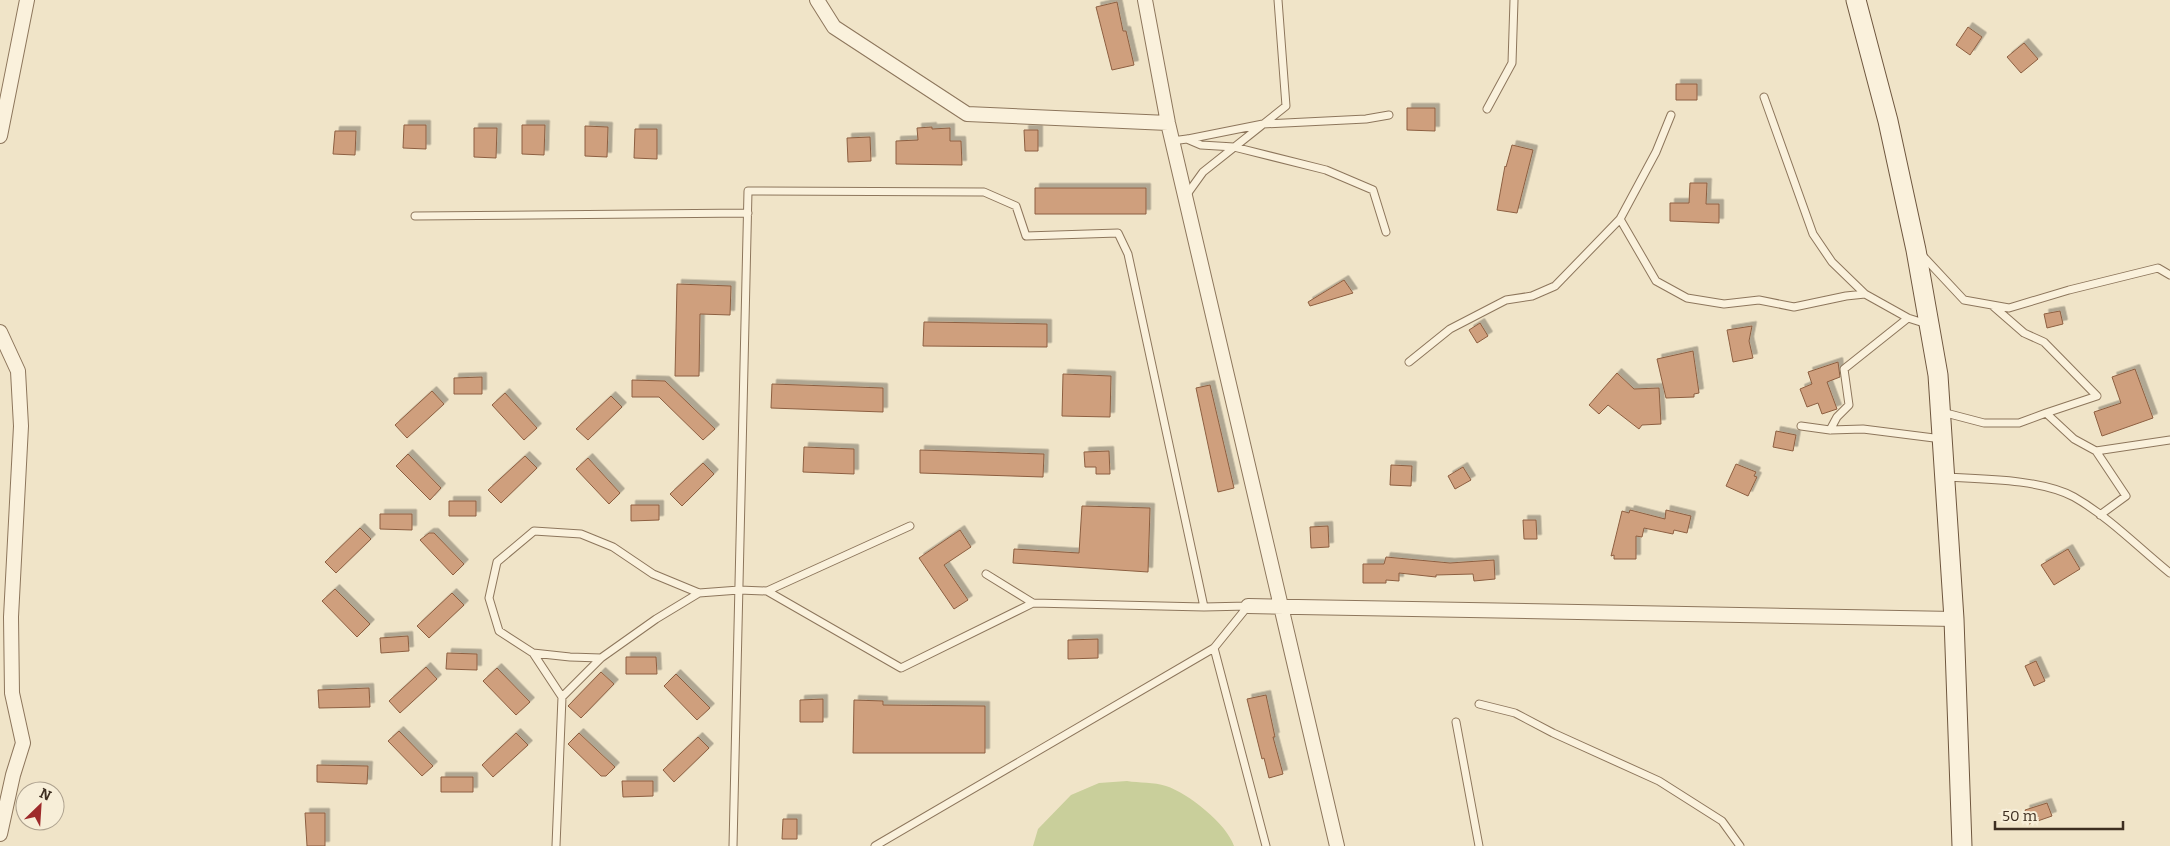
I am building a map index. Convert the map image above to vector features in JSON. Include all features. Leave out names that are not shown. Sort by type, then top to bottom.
[{"type":"main road","points":[[1856,0],[1888,121],[1916,250],[1938,374],[1954,620],[1962,846]]},
{"type":"street","points":[[0,136],[27,0]]},
{"type":"street","points":[[818,0],[834,27],[967,114],[1168,123]]},
{"type":"street","points":[[1145,0],[1172,141],[1337,846]]},
{"type":"street","points":[[0,332],[18,370],[21,426],[11,617],[12,693],[23,743],[13,775],[0,834]]},
{"type":"street","points":[[1248,606],[1954,620]]},
{"type":"lane","points":[[1185,198],[1203,172],[1286,106],[1278,0]]},
{"type":"lane","points":[[1487,109],[1512,63],[1514,0]]},
{"type":"lane","points":[[1764,98],[1813,234],[1832,262],[1865,294],[1908,318],[1929,325]]},
{"type":"lane","points":[[1410,362],[1450,328],[1506,300],[1532,296],[1555,286],[1620,219],[1656,152],[1671,114]]},
{"type":"lane","points":[[1172,141],[1263,124],[1366,119],[1389,115]]},
{"type":"lane","points":[[1187,139],[1201,144],[1234,147],[1326,170],[1373,190],[1386,232]]},
{"type":"lane","points":[[733,846],[748,191],[984,192],[1016,206],[1026,236],[1118,233],[1128,254],[1204,608]]},
{"type":"lane","points":[[415,216],[748,213]]},
{"type":"lane","points":[[1620,219],[1656,281],[1687,298],[1724,304],[1759,300],[1794,307],[1865,294]]},
{"type":"lane","points":[[1916,250],[1964,300],[2009,308],[2069,290],[2158,268],[2170,275]]},
{"type":"lane","points":[[1940,412],[1984,423],[2019,423],[2096,396],[2044,342],[2024,333],[1992,305]]},
{"type":"lane","points":[[1830,430],[1837,417],[1849,405],[1844,369],[1908,318]]},
{"type":"lane","points":[[2046,413],[2074,439],[2096,451],[2126,496],[2100,515]]},
{"type":"lane","points":[[1801,426],[1830,430],[1863,429],[1942,440]]},
{"type":"lane","points":[[2096,451],[2170,440]]},
{"type":"lane","points":[[1945,477],[1994,479],[2047,487],[2072,496],[2100,515],[2170,573]]},
{"type":"lane","points":[[556,846],[562,697],[533,653],[500,631],[489,598],[497,562],[534,531],[581,534],[613,547],[653,574],[699,593],[739,590],[767,591],[910,526]]},
{"type":"lane","points":[[986,574],[1033,603]]},
{"type":"lane","points":[[767,591],[902,668],[1033,603],[1204,608],[1248,606]]},
{"type":"lane","points":[[562,697],[601,658],[656,619],[699,593]]},
{"type":"lane","points":[[875,846],[1214,648],[1248,606]]},
{"type":"lane","points":[[1214,648],[1266,846]]},
{"type":"lane","points":[[533,653],[601,658]]},
{"type":"lane","points":[[1479,704],[1516,713],[1553,733],[1659,781],[1722,821],[1740,846]]},
{"type":"lane","points":[[1456,722],[1479,846]]},
{"type":"green space","points":[[1127,781],[1166,786],[1185,795],[1206,810],[1224,828],[1234,846],[1033,846],[1038,829],[1071,795],[1099,783]]},
{"type":"building","points":[[1117,2],[1123,31],[1126,31],[1134,65],[1112,70],[1096,7]]},
{"type":"building","points":[[1968,27],[1982,37],[1970,55],[1956,45]]},
{"type":"building","points":[[2024,43],[2038,59],[2021,73],[2007,57]]},
{"type":"building","points":[[1676,84],[1697,84],[1697,100],[1676,100]]},
{"type":"building","points":[[1407,108],[1435,108],[1435,131],[1407,130]]},
{"type":"building","points":[[404,125],[426,125],[426,149],[403,148]]},
{"type":"building","points":[[522,125],[545,125],[544,155],[522,154]]},
{"type":"building","points":[[585,126],[608,127],[607,157],[585,156]]},
{"type":"building","points":[[932,127],[932,129],[950,128],[950,141],[961,141],[962,165],[896,164],[896,141],[918,140],[917,128]]},
{"type":"building","points":[[474,128],[497,128],[496,158],[474,157]]},
{"type":"building","points":[[635,129],[657,129],[657,159],[634,158]]},
{"type":"building","points":[[1024,130],[1038,130],[1038,151],[1025,151]]},
{"type":"building","points":[[335,131],[356,131],[355,155],[333,154]]},
{"type":"building","points":[[870,137],[871,161],[848,162],[847,138]]},
{"type":"building","points":[[1512,145],[1533,150],[1517,213],[1497,210],[1505,166]]},
{"type":"building","points":[[1690,183],[1707,183],[1706,204],[1719,204],[1719,223],[1670,221],[1670,203],[1689,203]]},
{"type":"building","points":[[1035,188],[1146,188],[1146,214],[1035,214]]},
{"type":"building","points":[[1344,280],[1353,293],[1310,306],[1308,302]]},
{"type":"building","points":[[677,284],[731,286],[730,315],[700,314],[699,376],[675,376]]},
{"type":"building","points":[[2060,311],[2063,324],[2047,328],[2044,314]]},
{"type":"building","points":[[924,322],[1047,324],[1047,347],[923,346]]},
{"type":"building","points":[[1480,323],[1488,336],[1477,343],[1469,330]]},
{"type":"building","points":[[1752,326],[1749,341],[1753,358],[1733,362],[1727,330]]},
{"type":"building","points":[[1693,351],[1699,393],[1694,394],[1694,397],[1666,398],[1657,359]]},
{"type":"building","points":[[1838,362],[1840,377],[1827,382],[1837,409],[1822,414],[1818,403],[1807,407],[1800,389],[1812,384],[1808,372]]},
{"type":"building","points":[[2135,369],[2153,418],[2102,436],[2094,412],[2121,403],[2112,377]]},
{"type":"building","points":[[1617,373],[1634,389],[1659,388],[1661,424],[1642,425],[1639,429],[1608,405],[1599,414],[1589,405]]},
{"type":"building","points":[[1063,374],[1111,376],[1110,417],[1062,416]]},
{"type":"building","points":[[482,377],[482,394],[454,394],[454,378]]},
{"type":"building","points":[[632,380],[665,381],[715,429],[703,440],[659,397],[632,397]]},
{"type":"building","points":[[772,384],[883,388],[883,412],[771,408]]},
{"type":"building","points":[[1210,385],[1234,488],[1218,492],[1196,388]]},
{"type":"building","points":[[432,391],[444,404],[407,438],[395,425]]},
{"type":"building","points":[[505,393],[537,428],[524,440],[492,405]]},
{"type":"building","points":[[611,396],[622,407],[588,440],[576,429]]},
{"type":"building","points":[[1776,431],[1796,435],[1793,451],[1773,447]]},
{"type":"building","points":[[804,447],[854,449],[854,474],[803,472]]},
{"type":"building","points":[[920,450],[1044,454],[1043,477],[920,473]]},
{"type":"building","points":[[1109,451],[1110,474],[1096,474],[1096,467],[1085,467],[1084,452]]},
{"type":"building","points":[[408,454],[441,488],[430,500],[396,466]]},
{"type":"building","points":[[525,456],[537,468],[501,503],[488,490]]},
{"type":"building","points":[[588,458],[620,493],[609,504],[576,469]]},
{"type":"building","points":[[703,463],[714,474],[682,506],[670,494]]},
{"type":"building","points":[[1736,464],[1756,472],[1754,476],[1757,477],[1748,496],[1726,486]]},
{"type":"building","points":[[1391,465],[1412,466],[1411,486],[1390,485]]},
{"type":"building","points":[[1463,467],[1471,480],[1455,489],[1448,476]]},
{"type":"building","points":[[449,501],[476,501],[476,516],[449,516]]},
{"type":"building","points":[[631,505],[659,505],[659,520],[631,521]]},
{"type":"building","points":[[1082,506],[1150,508],[1148,572],[1013,563],[1014,549],[1079,553]]},
{"type":"building","points":[[1630,510],[1665,519],[1666,510],[1691,516],[1687,533],[1674,530],[1673,534],[1644,528],[1642,537],[1636,536],[1636,559],[1614,559],[1614,555],[1611,556],[1622,511],[1629,513]]},
{"type":"building","points":[[380,514],[412,514],[412,530],[380,529]]},
{"type":"building","points":[[1523,520],[1536,520],[1537,539],[1524,539]]},
{"type":"building","points":[[1328,526],[1329,547],[1311,548],[1310,527]]},
{"type":"building","points":[[360,528],[371,539],[336,573],[325,562]]},
{"type":"building","points":[[960,530],[971,547],[944,565],[968,600],[954,609],[919,558]]},
{"type":"building","points":[[429,533],[434,533],[464,564],[453,575],[420,540]]},
{"type":"building","points":[[2068,549],[2080,569],[2054,585],[2041,565]]},
{"type":"building","points":[[1386,557],[1450,563],[1494,560],[1495,579],[1474,581],[1473,574],[1436,575],[1436,577],[1399,573],[1399,581],[1386,580],[1386,583],[1363,583],[1363,564],[1384,564]]},
{"type":"building","points":[[335,589],[370,624],[357,637],[322,601]]},
{"type":"building","points":[[452,593],[464,605],[429,638],[417,626]]},
{"type":"building","points":[[408,636],[409,651],[381,653],[380,638]]},
{"type":"building","points":[[1098,639],[1098,658],[1068,659],[1068,640]]},
{"type":"building","points":[[447,653],[477,654],[477,670],[446,669]]},
{"type":"building","points":[[626,657],[656,657],[657,674],[626,674]]},
{"type":"building","points":[[2036,661],[2045,681],[2034,686],[2025,666]]},
{"type":"building","points":[[426,667],[437,679],[400,713],[389,701]]},
{"type":"building","points":[[497,668],[530,702],[516,715],[483,681]]},
{"type":"building","points":[[601,672],[614,684],[581,718],[568,706]]},
{"type":"building","points":[[676,674],[710,708],[697,720],[664,686]]},
{"type":"building","points":[[369,688],[370,707],[319,708],[318,690]]},
{"type":"building","points":[[1266,695],[1275,737],[1273,737],[1283,774],[1269,778],[1264,758],[1262,759],[1247,699]]},
{"type":"building","points":[[823,699],[823,722],[800,722],[800,700]]},
{"type":"building","points":[[854,700],[883,701],[883,705],[985,706],[985,753],[853,753]]},
{"type":"building","points":[[399,731],[433,766],[422,776],[388,741]]},
{"type":"building","points":[[516,733],[528,745],[493,777],[482,765]]},
{"type":"building","points":[[579,733],[615,767],[606,776],[601,776],[568,744]]},
{"type":"building","points":[[698,737],[709,748],[674,782],[663,770]]},
{"type":"building","points":[[317,765],[368,766],[367,784],[317,782]]},
{"type":"building","points":[[441,777],[473,777],[473,792],[441,792]]},
{"type":"building","points":[[622,781],[653,781],[653,796],[623,797]]},
{"type":"building","points":[[2047,803],[2052,816],[2029,824],[2025,810]]},
{"type":"building","points":[[305,813],[325,813],[325,846],[307,846]]},
{"type":"building","points":[[783,819],[797,819],[797,839],[782,839]]}]
